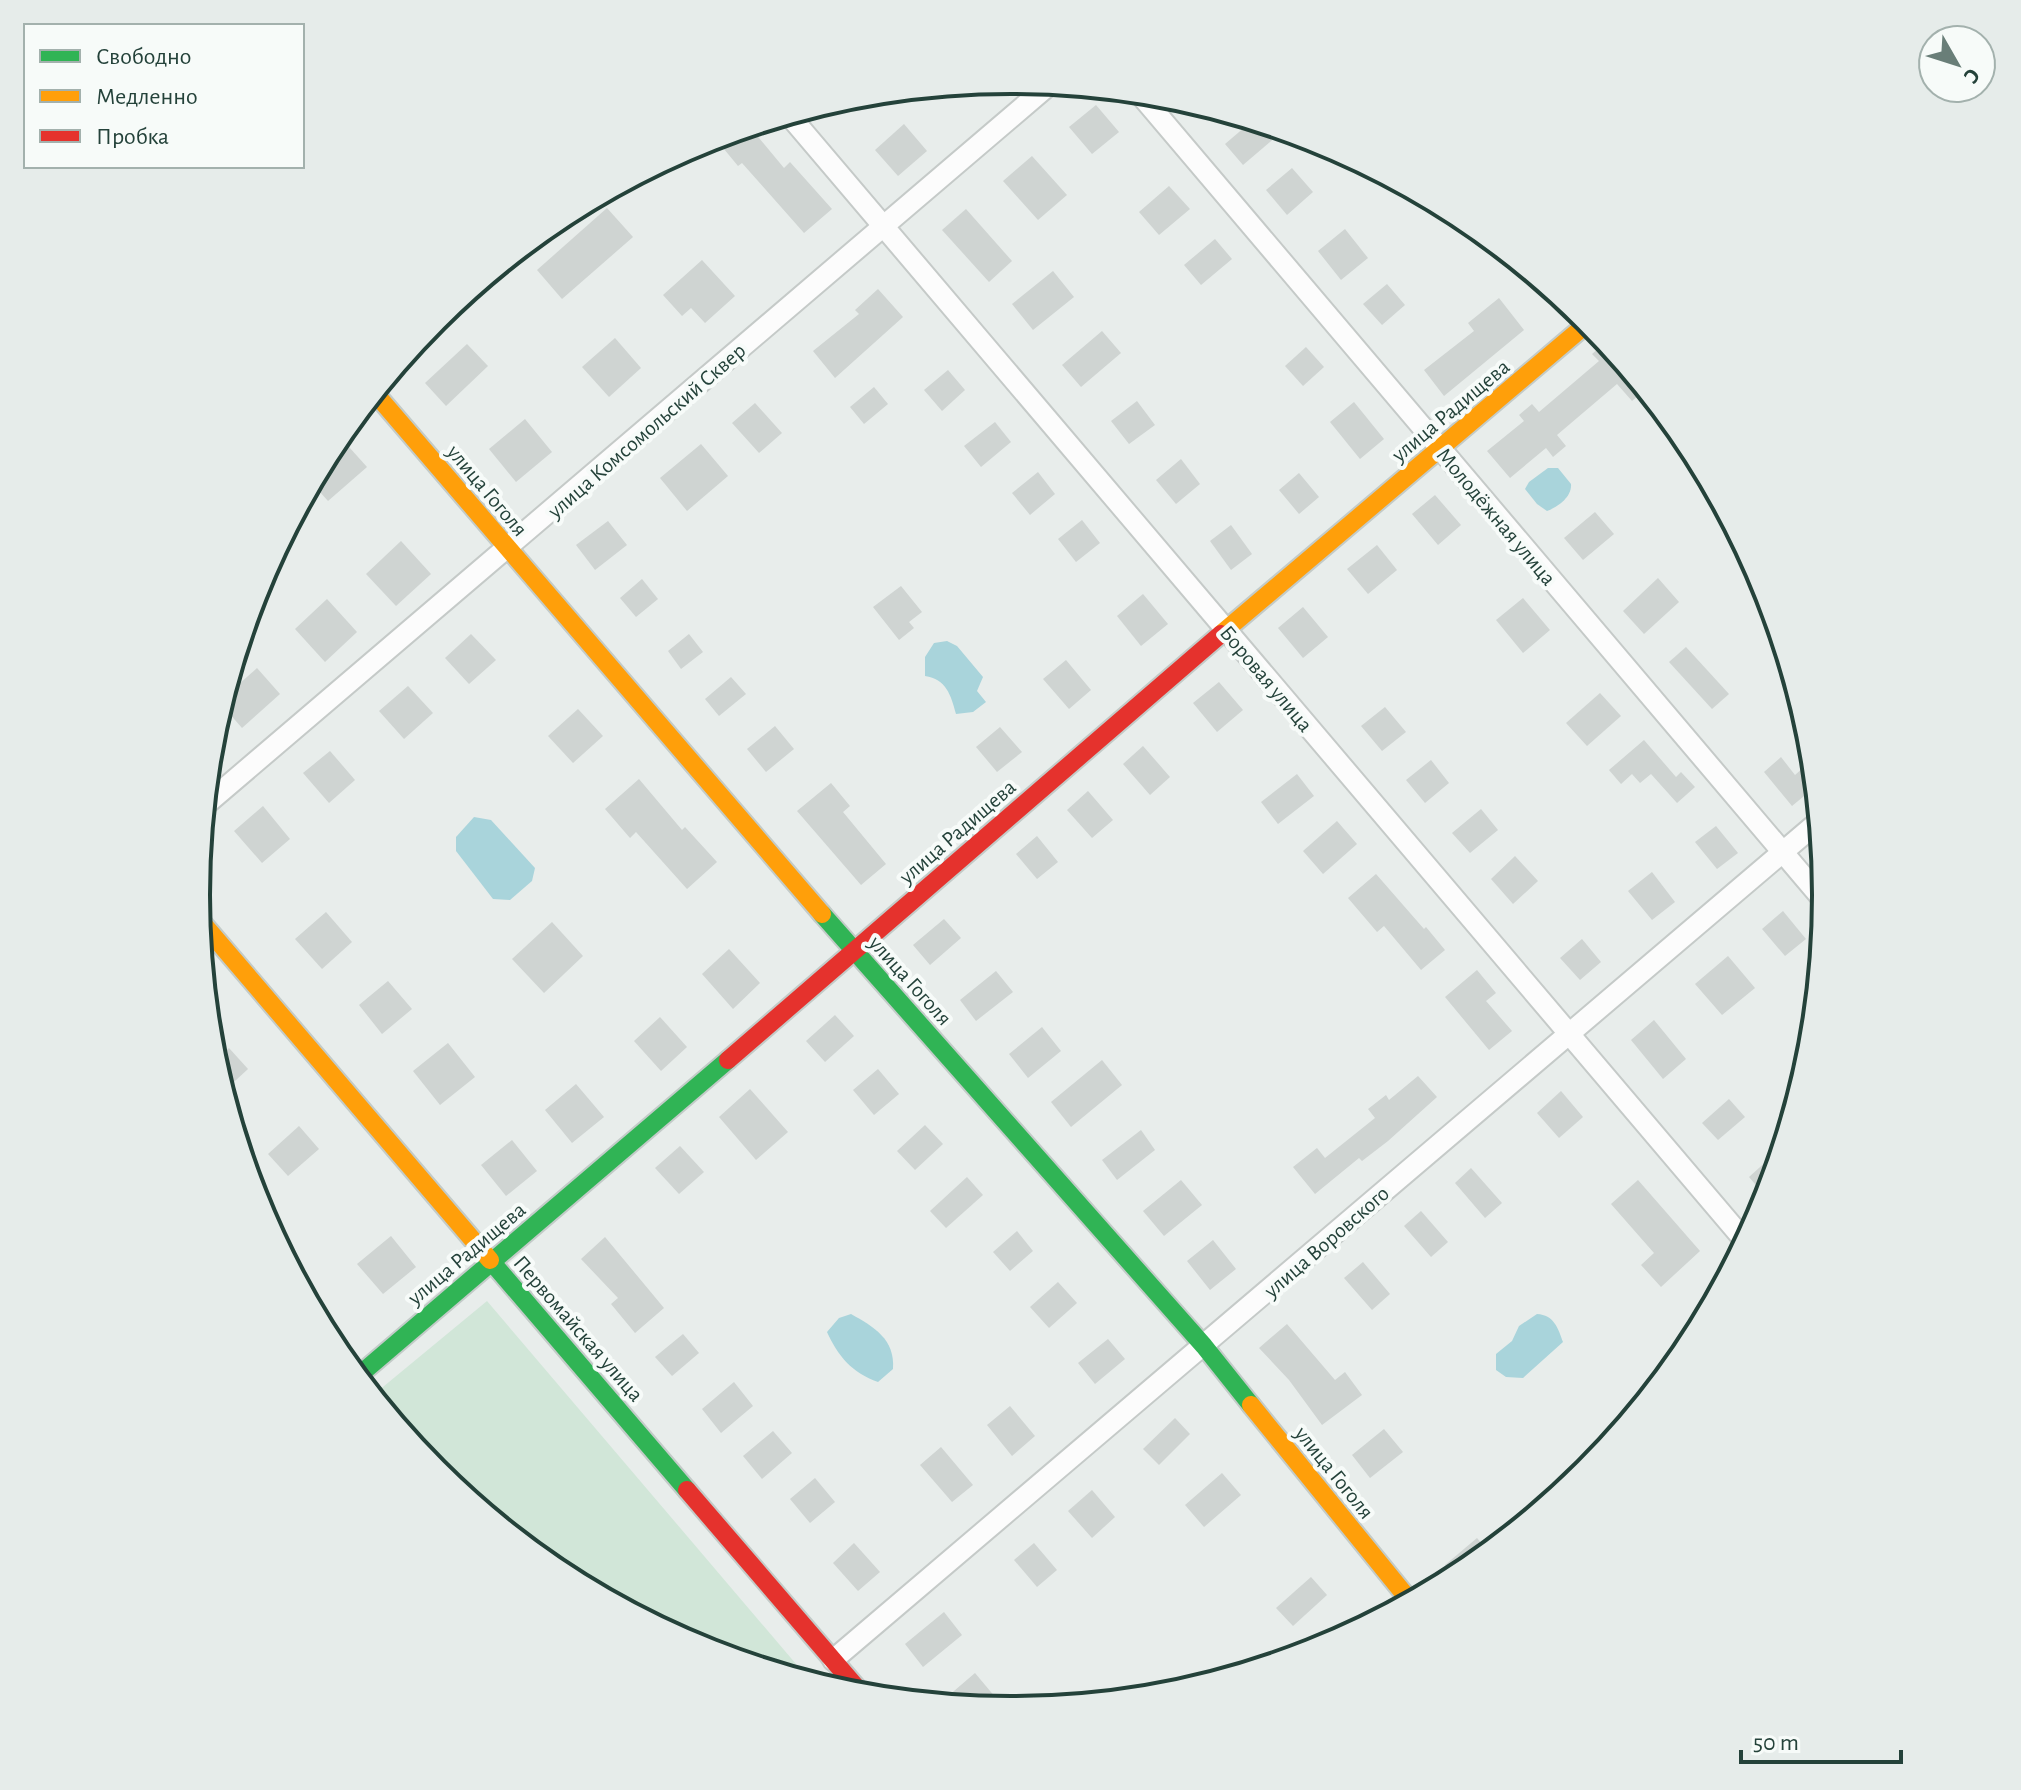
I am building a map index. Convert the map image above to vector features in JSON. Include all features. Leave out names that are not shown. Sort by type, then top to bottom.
[{"type":"street","name":"улица Комсомольский Сквер","points":[[215,796],[1037,95]]},
{"type":"street","name":"Молодёжная улица","points":[[1150,106],[1812,887]]},
{"type":"street","name":"Боровая улица","points":[[796,123],[1737,1232]]},
{"type":"street","name":"улица Радищева","points":[[365,1370],[1579,331]]},
{"type":"street","name":"улица Гоголя","points":[[381,400],[855,952],[1204,1346],[1403,1593]]},
{"type":"street","name":"улица Воровского","points":[[833,1660],[1809,830]]},
{"type":"street","name":"Первомайская улица","points":[[211,933],[850,1680]]},
{"type":"green space","points":[[487,1301],[796,1664],[794,1666],[704,1635],[610,1589],[565,1561],[482,1497],[408,1423],[380,1389]]},
{"type":"water","points":[[1548,468],[1558,468],[1571,484],[1571,489],[1564,501],[1547,511],[1525,489],[1529,482]]},
{"type":"water","points":[[947,641],[957,646],[983,677],[977,691],[986,702],[973,712],[956,714],[950,694],[943,684],[925,676],[925,657],[934,643]]},
{"type":"water","points":[[474,817],[491,820],[535,868],[532,881],[510,900],[493,899],[456,851],[456,837]]},
{"type":"water","points":[[851,1314],[875,1329],[891,1350],[893,1369],[878,1382],[847,1363],[827,1332],[839,1318]]},
{"type":"water","points":[[1537,1314],[1551,1320],[1563,1342],[1523,1378],[1506,1377],[1496,1370],[1496,1354],[1512,1341],[1519,1326]]},
{"type":"building","points":[[1096,105],[1119,132],[1092,154],[1069,127]]},
{"type":"building","points":[[904,124],[927,151],[898,176],[875,150]]},
{"type":"building","points":[[1243,129],[1273,139],[1243,165],[1225,144]]},
{"type":"building","points":[[757,136],[784,168],[790,162],[832,209],[804,233],[742,163],[738,166],[723,148]]},
{"type":"building","points":[[1032,156],[1067,195],[1038,220],[1003,181]]},
{"type":"building","points":[[1292,168],[1313,192],[1287,215],[1266,190]]},
{"type":"building","points":[[1169,186],[1190,209],[1159,235],[1139,212]]},
{"type":"building","points":[[607,208],[633,237],[562,299],[537,270]]},
{"type":"building","points":[[966,209],[1012,261],[989,282],[942,230]]},
{"type":"building","points":[[1345,229],[1368,258],[1341,280],[1318,251]]},
{"type":"building","points":[[1215,239],[1232,259],[1201,285],[1184,265]]},
{"type":"building","points":[[702,260],[735,296],[705,323],[691,308],[682,316],[663,295]]},
{"type":"building","points":[[1053,271],[1074,297],[1033,330],[1012,304]]},
{"type":"building","points":[[1387,284],[1405,305],[1382,325],[1363,304]]},
{"type":"building","points":[[878,289],[903,317],[835,378],[813,351],[859,314],[855,310]]},
{"type":"building","points":[[1499,298],[1524,330],[1444,396],[1424,370],[1474,331],[1468,323]]},
{"type":"building","points":[[1102,331],[1121,353],[1081,387],[1062,365]]},
{"type":"building","points":[[615,338],[641,368],[609,397],[582,367]]},
{"type":"building","points":[[467,344],[488,366],[446,406],[425,383]]},
{"type":"building","points":[[1306,347],[1324,367],[1303,386],[1285,366]]},
{"type":"building","points":[[1597,350],[1637,396],[1632,401],[1617,384],[1557,435],[1566,446],[1553,457],[1546,448],[1510,478],[1487,451],[1524,421],[1519,415],[1532,404],[1539,412],[1599,361],[1592,354]]},
{"type":"building","points":[[948,370],[965,390],[942,411],[924,390]]},
{"type":"building","points":[[874,387],[888,404],[864,424],[850,407]]},
{"type":"building","points":[[1137,401],[1155,425],[1129,444],[1111,421]]},
{"type":"building","points":[[1354,402],[1384,439],[1360,459],[1330,422]]},
{"type":"building","points":[[755,403],[782,433],[759,453],[732,423]]},
{"type":"building","points":[[525,419],[552,452],[516,482],[489,449]]},
{"type":"building","points":[[995,422],[1011,442],[981,467],[964,446]]},
{"type":"building","points":[[701,444],[728,476],[687,511],[660,478]]},
{"type":"building","points":[[347,445],[367,467],[328,501],[319,491]]},
{"type":"building","points":[[1181,459],[1200,484],[1176,504],[1156,480]]},
{"type":"building","points":[[1038,472],[1055,494],[1030,515],[1012,493]]},
{"type":"building","points":[[1299,473],[1319,497],[1299,514],[1279,490]]},
{"type":"building","points":[[1435,495],[1461,525],[1438,545],[1412,514]]},
{"type":"building","points":[[1595,512],[1614,534],[1583,560],[1564,538]]},
{"type":"building","points":[[1082,520],[1100,543],[1076,562],[1058,539]]},
{"type":"building","points":[[608,521],[627,545],[595,570],[576,545]]},
{"type":"building","points":[[1231,525],[1252,554],[1231,570],[1210,541]]},
{"type":"building","points":[[401,541],[431,574],[396,606],[366,574]]},
{"type":"building","points":[[1377,545],[1397,570],[1368,594],[1347,569]]},
{"type":"building","points":[[1658,578],[1679,602],[1644,634],[1623,611]]},
{"type":"building","points":[[642,579],[658,599],[636,617],[620,598]]},
{"type":"building","points":[[901,586],[922,612],[909,622],[914,628],[899,640],[873,607]]},
{"type":"building","points":[[1143,594],[1168,624],[1141,646],[1117,616]]},
{"type":"building","points":[[1523,598],[1550,630],[1523,653],[1496,620]]},
{"type":"building","points":[[327,599],[357,632],[325,662],[295,629]]},
{"type":"building","points":[[1303,607],[1328,637],[1303,658],[1278,628]]},
{"type":"building","points":[[471,634],[496,660],[469,684],[445,658]]},
{"type":"building","points":[[689,634],[703,652],[681,669],[668,651]]},
{"type":"building","points":[[1686,647],[1729,694],[1712,709],[1669,662]]},
{"type":"building","points":[[1066,660],[1091,690],[1069,709],[1043,679]]},
{"type":"building","points":[[257,668],[280,694],[242,728],[231,715],[238,685]]},
{"type":"building","points":[[731,677],[746,694],[719,716],[705,699]]},
{"type":"building","points":[[1219,682],[1243,710],[1217,732],[1193,703]]},
{"type":"building","points":[[408,686],[433,713],[404,739],[379,711]]},
{"type":"building","points":[[1600,693],[1621,716],[1587,746],[1566,723]]},
{"type":"building","points":[[1385,707],[1406,732],[1382,751],[1361,726]]},
{"type":"building","points":[[578,709],[603,736],[573,763],[548,736]]},
{"type":"building","points":[[775,726],[794,749],[766,772],[747,749]]},
{"type":"building","points":[[1000,727],[1022,752],[997,772],[976,747]]},
{"type":"building","points":[[1644,740],[1676,777],[1681,772],[1695,787],[1677,803],[1651,774],[1640,783],[1632,774],[1621,784],[1609,770]]},
{"type":"building","points":[[1143,746],[1170,777],[1150,795],[1123,764]]},
{"type":"building","points":[[330,751],[355,780],[329,803],[303,773]]},
{"type":"building","points":[[1781,757],[1795,775],[1801,769],[1805,795],[1792,806],[1764,772]]},
{"type":"building","points":[[1431,760],[1449,783],[1425,803],[1406,780]]},
{"type":"building","points":[[1297,774],[1314,796],[1278,824],[1261,802]]},
{"type":"building","points":[[639,779],[682,830],[685,827],[717,862],[687,889],[636,832],[630,838],[605,809]]},
{"type":"building","points":[[831,783],[850,806],[843,812],[886,864],[861,885],[797,811]]},
{"type":"building","points":[[1088,791],[1113,820],[1092,838],[1067,810]]},
{"type":"building","points":[[263,806],[290,839],[262,863],[234,831]]},
{"type":"building","points":[[1481,809],[1498,830],[1470,853],[1452,833]]},
{"type":"building","points":[[1337,821],[1357,844],[1323,874],[1303,851]]},
{"type":"building","points":[[1716,826],[1738,853],[1717,869],[1695,842]]},
{"type":"building","points":[[1037,836],[1058,862],[1037,879],[1016,854]]},
{"type":"building","points":[[1515,856],[1538,881],[1513,904],[1491,879]]},
{"type":"building","points":[[1652,872],[1675,902],[1652,920],[1628,891]]},
{"type":"building","points":[[1376,874],[1445,950],[1421,970],[1384,926],[1377,932],[1348,898]]},
{"type":"building","points":[[1783,911],[1806,939],[1785,956],[1762,929]]},
{"type":"building","points":[[326,912],[352,942],[322,969],[295,939]]},
{"type":"building","points":[[944,919],[961,938],[930,965],[913,945]]},
{"type":"building","points":[[552,922],[583,956],[544,993],[512,959]]},
{"type":"building","points":[[1582,939],[1601,962],[1580,980],[1560,958]]},
{"type":"building","points":[[729,949],[760,983],[733,1009],[702,974]]},
{"type":"building","points":[[1728,956],[1755,988],[1722,1015],[1695,984]]},
{"type":"building","points":[[1477,970],[1496,993],[1486,1001],[1512,1031],[1489,1050],[1445,997]]},
{"type":"building","points":[[996,971],[1013,992],[976,1021],[960,1000]]},
{"type":"building","points":[[388,981],[412,1009],[382,1034],[359,1005]]},
{"type":"building","points":[[835,1015],[854,1036],[825,1062],[806,1041]]},
{"type":"building","points":[[660,1017],[687,1047],[661,1071],[634,1041]]},
{"type":"building","points":[[1654,1020],[1686,1059],[1663,1079],[1631,1040]]},
{"type":"building","points":[[1042,1027],[1061,1051],[1028,1078],[1009,1054]]},
{"type":"building","points":[[448,1043],[475,1077],[440,1105],[413,1071]]},
{"type":"building","points":[[229,1048],[248,1069],[233,1083],[225,1052]]},
{"type":"building","points":[[1102,1060],[1122,1085],[1071,1127],[1051,1102]]},
{"type":"building","points":[[878,1069],[899,1094],[874,1115],[853,1090]]},
{"type":"building","points":[[1418,1076],[1437,1097],[1388,1141],[1362,1161],[1359,1158],[1315,1194],[1293,1167],[1317,1148],[1325,1158],[1375,1118],[1368,1109],[1386,1095],[1389,1100]]},
{"type":"building","points":[[576,1084],[604,1117],[572,1143],[545,1110]]},
{"type":"building","points":[[750,1089],[788,1132],[756,1160],[719,1117]]},
{"type":"building","points":[[1561,1091],[1583,1117],[1559,1138],[1537,1113]]},
{"type":"building","points":[[1729,1099],[1745,1117],[1718,1140],[1702,1123]]},
{"type":"building","points":[[925,1125],[943,1144],[915,1170],[897,1151]]},
{"type":"building","points":[[299,1126],[319,1149],[288,1176],[268,1154]]},
{"type":"building","points":[[1141,1130],[1155,1150],[1117,1180],[1102,1160]]},
{"type":"building","points":[[512,1140],[537,1171],[506,1196],[481,1165]]},
{"type":"building","points":[[680,1146],[704,1172],[679,1194],[655,1168]]},
{"type":"building","points":[[1765,1162],[1757,1186],[1749,1177]]},
{"type":"building","points":[[1471,1168],[1502,1203],[1485,1218],[1455,1183]]},
{"type":"building","points":[[967,1177],[983,1195],[946,1228],[930,1211]]},
{"type":"building","points":[[1181,1180],[1202,1205],[1164,1236],[1143,1211]]},
{"type":"building","points":[[1638,1180],[1700,1251],[1661,1287],[1641,1265],[1654,1253],[1611,1204]]},
{"type":"building","points":[[1421,1211],[1448,1242],[1431,1257],[1404,1226]]},
{"type":"building","points":[[1017,1231],[1033,1251],[1010,1271],[993,1252]]},
{"type":"building","points":[[391,1236],[416,1267],[383,1294],[357,1264]]},
{"type":"building","points":[[605,1237],[664,1308],[635,1333],[611,1304],[618,1298],[581,1259]]},
{"type":"building","points":[[1213,1240],[1236,1269],[1210,1290],[1187,1261]]},
{"type":"building","points":[[1363,1262],[1390,1294],[1372,1310],[1344,1278]]},
{"type":"building","points":[[1058,1282],[1077,1303],[1049,1328],[1030,1307]]},
{"type":"building","points":[[1287,1324],[1335,1380],[1345,1372],[1362,1395],[1322,1425],[1289,1380],[1259,1348]]},
{"type":"building","points":[[683,1334],[699,1353],[672,1376],[655,1357]]},
{"type":"building","points":[[1108,1339],[1125,1359],[1095,1384],[1078,1363]]},
{"type":"building","points":[[734,1382],[753,1406],[721,1433],[702,1409]]},
{"type":"building","points":[[1010,1406],[1035,1436],[1012,1456],[987,1425]]},
{"type":"building","points":[[1175,1418],[1190,1434],[1159,1465],[1143,1449]]},
{"type":"building","points":[[1384,1429],[1403,1452],[1370,1478],[1352,1455]]},
{"type":"building","points":[[773,1431],[792,1453],[762,1479],[743,1456]]},
{"type":"building","points":[[941,1447],[973,1485],[952,1502],[920,1465]]},
{"type":"building","points":[[1222,1473],[1241,1495],[1204,1527],[1185,1505]]},
{"type":"building","points":[[815,1478],[835,1502],[810,1523],[790,1499]]},
{"type":"building","points":[[1092,1490],[1115,1517],[1092,1538],[1068,1511]]},
{"type":"building","points":[[1477,1538],[1481,1543],[1456,1561],[1445,1565]]},
{"type":"building","points":[[854,1543],[880,1572],[858,1591],[833,1563]]},
{"type":"building","points":[[1034,1543],[1057,1570],[1037,1587],[1014,1560]]},
{"type":"building","points":[[1311,1577],[1327,1595],[1293,1626],[1276,1608]]},
{"type":"building","points":[[944,1612],[962,1635],[923,1667],[905,1644]]},
{"type":"building","points":[[975,1673],[994,1695],[958,1694],[951,1693]]},
{"type":"traffic: fast","points":[[822,914],[1204,1346],[1251,1405]]},
{"type":"traffic: fast","points":[[365,1370],[728,1060]]},
{"type":"traffic: fast","points":[[490,1260],[687,1490]]},
{"type":"traffic: slow","points":[[1221,634],[1579,331]]},
{"type":"traffic: slow","points":[[381,400],[822,914]]},
{"type":"traffic: slow","points":[[211,933],[490,1260]]},
{"type":"traffic: slow","points":[[1251,1405],[1403,1593]]},
{"type":"traffic: jam","points":[[728,1060],[1221,634]]},
{"type":"traffic: jam","points":[[687,1490],[850,1680]]}]
